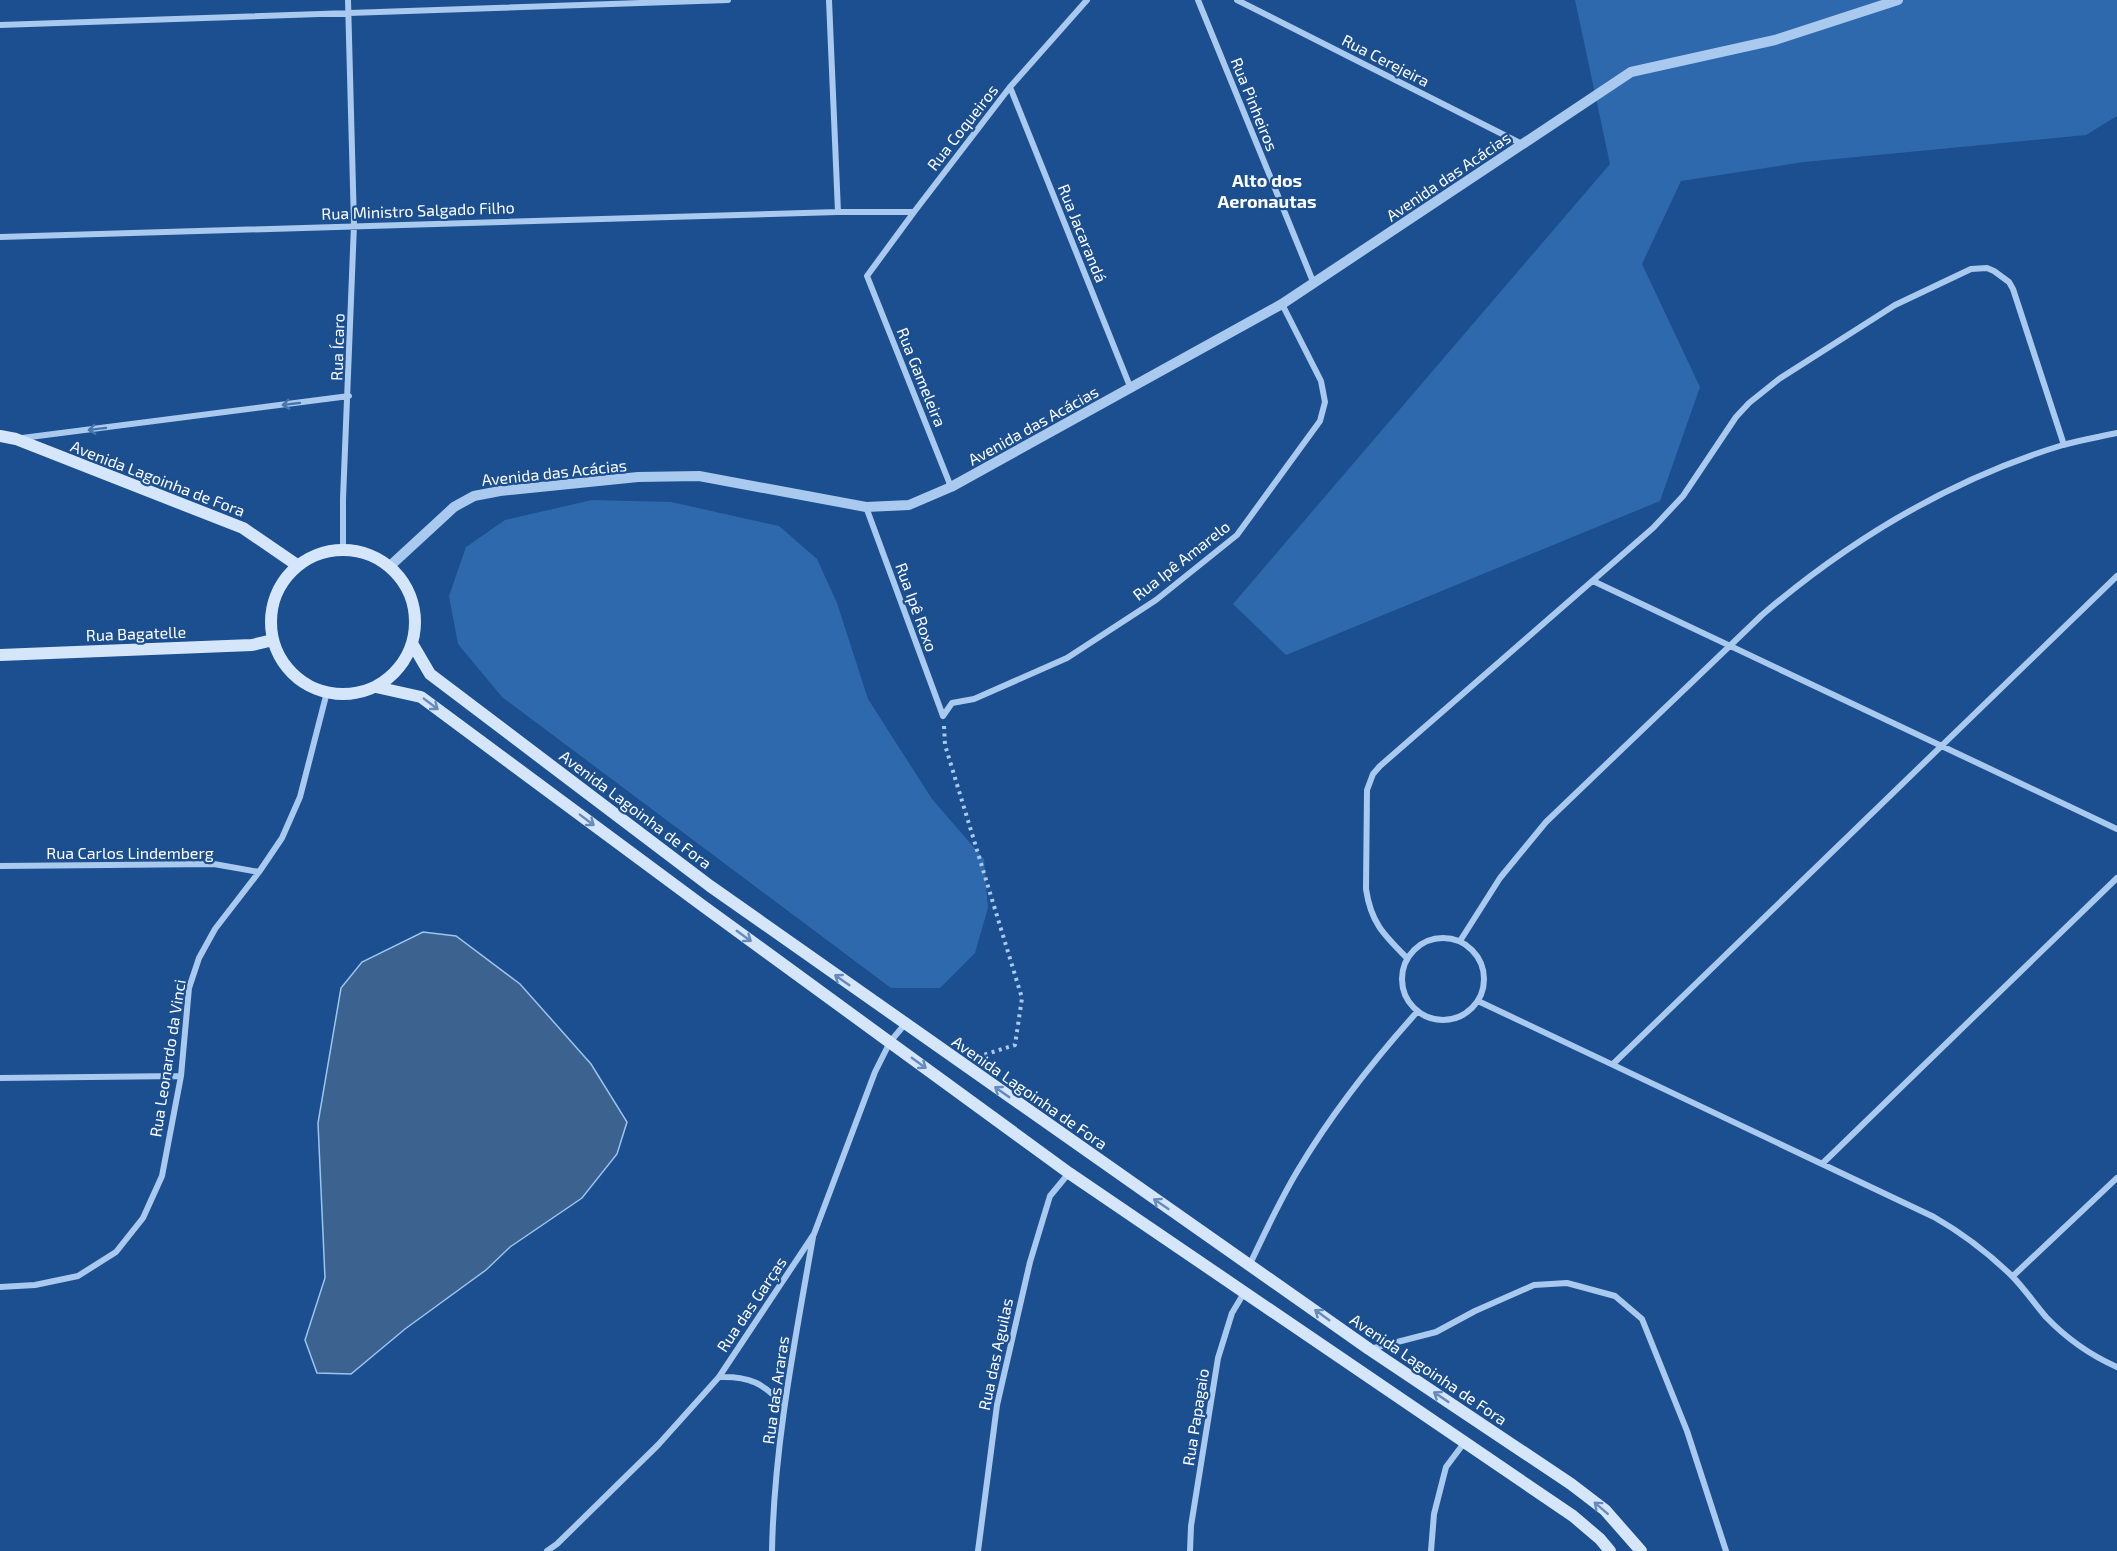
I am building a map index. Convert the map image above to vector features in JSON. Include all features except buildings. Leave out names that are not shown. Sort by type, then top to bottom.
[{"type":"main road","name":"Avenida Lagoinha de Fora","points":[[0,435],[16,439],[243,528],[297,565]]},
{"type":"main road","points":[[344,549],[368,553],[390,566],[405,582],[414,602],[417,623],[413,645],[404,662],[392,676],[376,687],[352,694],[327,692],[309,685],[293,674],[280,658],[273,640],[270,620],[274,599],[283,580],[297,565],[319,553],[344,549]]},
{"type":"main road","name":"Rua Bagatelle","points":[[0,655],[252,645],[273,640]]},
{"type":"main road","name":"Avenida Lagoinha de Fora","points":[[413,645],[430,674],[710,886],[1369,1349],[1571,1484],[1605,1510],[1641,1551]]},
{"type":"main road","points":[[376,687],[421,697],[1069,1173],[1573,1516],[1600,1539],[1610,1551]]},
{"type":"street","name":"Rua Ícaro","points":[[16,439],[349,396],[354,225],[348,0]]},
{"type":"street","points":[[0,25],[348,15],[728,0]]},
{"type":"street","points":[[829,0],[837,212]]},
{"type":"street","name":"Rua Coqueiros","points":[[867,276],[1010,87],[1087,0]]},
{"type":"street","name":"Rua Pinheiros","points":[[1198,0],[1314,284]]},
{"type":"street","name":"Rua Cerejeira","points":[[1237,0],[1522,144]]},
{"type":"street","name":"Avenida das Acácias","points":[[390,566],[454,507],[474,496],[500,491],[638,477],[699,476],[866,507],[909,506],[951,487],[1282,304],[1631,72],[1775,40],[1898,0]]},
{"type":"street","name":"Rua Jacarandá","points":[[1010,87],[1131,389]]},
{"type":"street","name":"Rua Ministro Salgado Filho","points":[[0,237],[354,225],[914,212]]},
{"type":"street","points":[[1407,958],[1381,933],[1368,901],[1366,810],[1369,782],[1380,766],[1668,513],[1700,472],[1736,417],[1764,390],[1895,305],[1971,269],[1987,268],[2009,282],[2013,289],[2064,445]]},
{"type":"street","name":"Rua Gameleira","points":[[867,276],[951,487]]},
{"type":"street","name":"Rua Ipê Amarelo","points":[[943,716],[952,703],[974,699],[1067,658],[1156,600],[1237,536],[1320,421],[1324,402],[1321,381],[1282,304]]},
{"type":"street","points":[[344,549],[349,396]]},
{"type":"street","points":[[1460,941],[1500,878],[1546,822],[1729,646],[1797,585],[1871,533],[1951,489],[1991,471],[2064,445],[2117,433]]},
{"type":"street","name":"Rua Ipê Roxo","points":[[866,507],[943,716]]},
{"type":"street","points":[[1613,1064],[2117,576]]},
{"type":"street","points":[[1593,581],[2117,829]]},
{"type":"street","name":"Rua Leonardo da Vinci","points":[[0,1287],[35,1285],[78,1276],[116,1252],[143,1218],[162,1176],[181,1076],[189,988],[199,958],[215,929],[282,838],[300,797],[327,692]]},
{"type":"street","name":"Rua Carlos Lindemberg","points":[[0,866],[214,864],[259,872]]},
{"type":"street","points":[[1822,1163],[2117,878]]},
{"type":"street","points":[[1440,938],[1460,941],[1475,954],[1484,971],[1484,981],[1478,1000],[1464,1014],[1445,1021],[1426,1017],[1417,1012],[1405,996],[1402,987],[1403,967],[1407,958],[1421,944],[1430,940],[1440,938]]},
{"type":"street","points":[[1478,1000],[1912,1206],[1955,1229],[2013,1276],[2060,1331],[2096,1357],[2117,1367]]},
{"type":"street","points":[[1250,1264],[1298,1170],[1327,1125],[1373,1063],[1417,1012]]},
{"type":"street","name":"Rua das Garças","points":[[547,1551],[557,1548],[658,1445],[718,1377],[814,1234],[874,1072],[890,1042],[905,1024]]},
{"type":"street","points":[[0,1078],[181,1076]]},
{"type":"street","name":"Rua das Aguilas","points":[[978,1551],[997,1406],[1030,1262],[1050,1196],[1069,1173]]},
{"type":"street","points":[[2013,1276],[2117,1178]]},
{"type":"street","name":"Rua das Araras","points":[[772,1551],[773,1512],[784,1406],[814,1234]]},
{"type":"street","points":[[1369,1349],[1436,1332],[1475,1311],[1534,1285],[1567,1283],[1615,1296],[1642,1319],[1687,1431],[1726,1551]]},
{"type":"street","name":"Rua Papagaio","points":[[1190,1551],[1191,1526],[1218,1358],[1232,1313],[1244,1293]]},
{"type":"street","points":[[718,1377],[738,1376],[756,1382],[772,1392],[784,1406]]},
{"type":"street","points":[[1431,1551],[1434,1514],[1446,1467],[1464,1443]]},
{"type":"path","points":[[943,716],[945,745],[1022,998],[1015,1045],[960,1062]]},
{"type":"shaded area","points":[[1575,0],[2117,0],[2117,116],[2086,135],[1804,162],[1681,181],[1642,264],[1700,387],[1660,501],[1286,655],[1233,604],[1610,164]]},
{"type":"shaded area","points":[[592,500],[671,502],[779,526],[817,559],[837,603],[868,699],[932,799],[984,859],[988,908],[975,953],[940,988],[891,988],[502,697],[458,644],[449,596],[466,547],[505,520]]},
{"type":"shaded area","points":[[423,932],[456,936],[520,984],[591,1064],[627,1122],[617,1154],[582,1198],[510,1247],[486,1270],[405,1329],[351,1374],[317,1373],[305,1340],[325,1278],[318,1123],[341,988],[362,962]]},
{"type":"district","name":"Alto dos Aeronautas","points":[[1267,190]]}]
